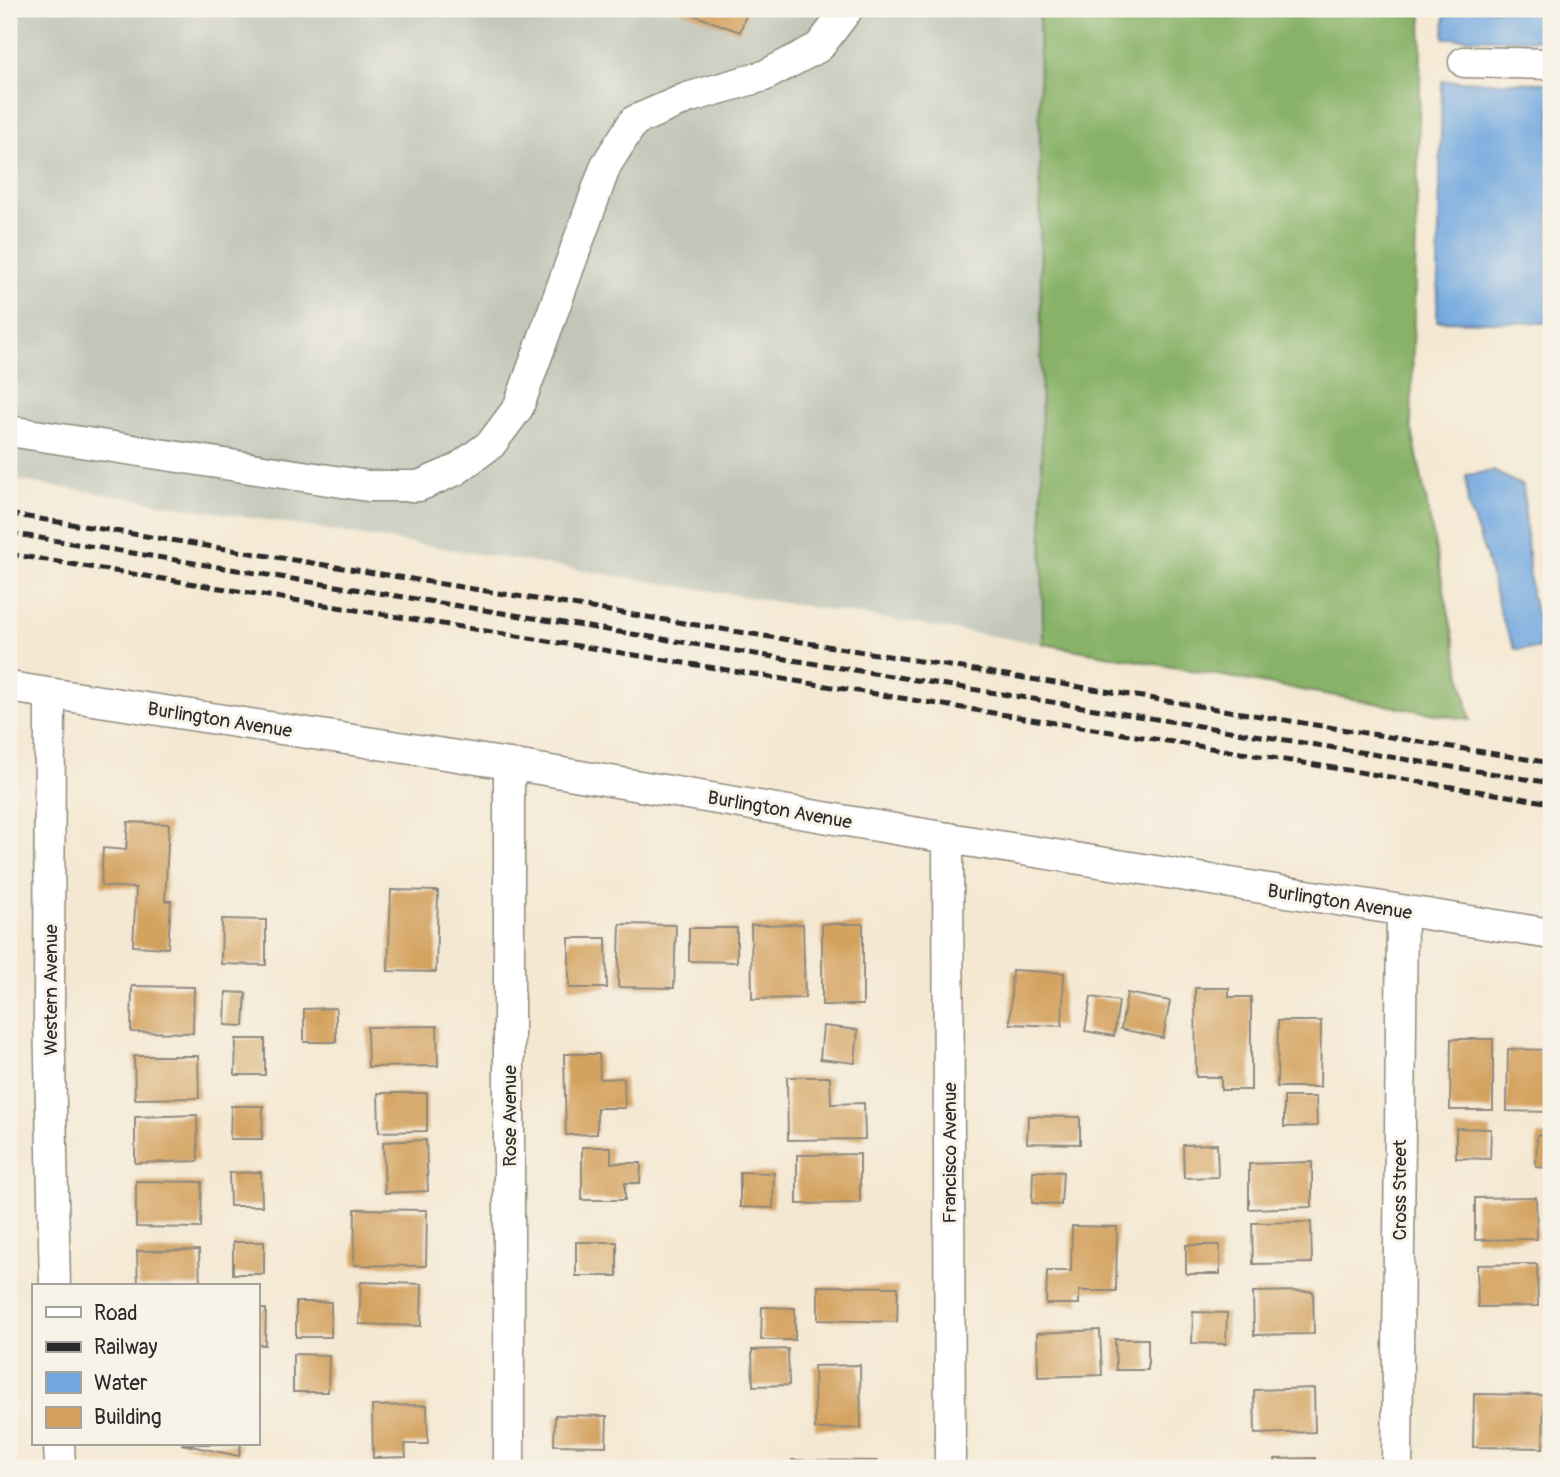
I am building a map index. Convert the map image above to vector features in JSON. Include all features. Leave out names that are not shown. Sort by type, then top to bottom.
[{"type":"street","points":[[9,431],[368,485],[419,485],[456,470],[491,444],[518,408],[606,165],[634,121],[687,98],[764,76],[808,53],[819,47],[848,9]]},
{"type":"street","points":[[1464,62],[1551,64]]},
{"type":"street","name":"Burlington Avenue","points":[[9,687],[509,764],[948,838],[1551,934]]},
{"type":"street","name":"Western Avenue","points":[[50,694],[49,1015],[55,1284]]},
{"type":"street","name":"Rose Avenue","points":[[509,764],[509,1468]]},
{"type":"street","name":"Francisco Avenue","points":[[948,838],[950,1468]]},
{"type":"street","name":"Cross Street","points":[[1397,1468],[1402,911]]},
{"type":"street","points":[[59,1446],[60,1468]]},
{"type":"shaded area","points":[[9,9],[1039,9],[1043,644],[9,479]]},
{"type":"green space","points":[[1039,9],[1422,9],[1411,425],[1470,720],[1043,644]]},
{"type":"water","points":[[1445,9],[1551,9],[1551,40],[1444,38]]},
{"type":"water","points":[[1442,81],[1551,83],[1548,323],[1437,321]]},
{"type":"water","points":[[1493,471],[1523,486],[1531,594],[1542,632],[1538,649],[1515,649],[1501,616],[1486,556],[1468,505],[1466,475]]},
{"type":"building","points":[[677,9],[748,9],[740,32]]},
{"type":"building","points":[[128,822],[169,824],[165,901],[171,901],[168,948],[133,946],[136,888],[101,886],[103,848],[126,850]]},
{"type":"building","points":[[391,890],[438,891],[436,972],[388,971]]},
{"type":"building","points":[[222,919],[266,920],[266,965],[221,964]]},
{"type":"building","points":[[620,924],[676,925],[674,988],[618,987]]},
{"type":"building","points":[[803,924],[805,998],[752,999],[751,925]]},
{"type":"building","points":[[822,924],[863,924],[863,1005],[822,1005]]},
{"type":"building","points":[[689,928],[737,928],[737,962],[689,961]]},
{"type":"building","points":[[569,938],[606,938],[607,988],[569,988]]},
{"type":"building","points":[[1012,970],[1064,973],[1062,1026],[1010,1024]]},
{"type":"building","points":[[132,986],[194,987],[193,1033],[131,1032]]},
{"type":"building","points":[[1195,988],[1229,988],[1229,997],[1251,997],[1251,1090],[1221,1090],[1221,1077],[1196,1077]]},
{"type":"building","points":[[226,992],[246,993],[244,1026],[225,1025]]},
{"type":"building","points":[[1127,993],[1170,1001],[1163,1038],[1121,1029]]},
{"type":"building","points":[[1091,997],[1119,1001],[1114,1036],[1085,1031]]},
{"type":"building","points":[[336,1008],[336,1042],[304,1042],[304,1009]]},
{"type":"building","points":[[1278,1021],[1321,1021],[1320,1087],[1277,1087]]},
{"type":"building","points":[[437,1026],[438,1066],[368,1067],[367,1027]]},
{"type":"building","points":[[823,1026],[858,1030],[855,1063],[820,1059]]},
{"type":"building","points":[[236,1039],[265,1039],[265,1075],[235,1075]]},
{"type":"building","points":[[1451,1039],[1493,1039],[1493,1110],[1450,1110]]},
{"type":"building","points":[[1508,1049],[1551,1050],[1550,1112],[1507,1111]]},
{"type":"building","points":[[564,1054],[599,1054],[600,1079],[624,1078],[625,1108],[597,1108],[597,1134],[566,1135]]},
{"type":"building","points":[[134,1056],[198,1056],[199,1098],[135,1099]]},
{"type":"building","points":[[787,1077],[830,1077],[831,1104],[864,1103],[865,1139],[788,1140]]},
{"type":"building","points":[[378,1093],[427,1093],[427,1131],[379,1132]]},
{"type":"building","points":[[1284,1097],[1316,1097],[1317,1126],[1284,1127]]},
{"type":"building","points":[[231,1106],[263,1106],[262,1139],[230,1139]]},
{"type":"building","points":[[197,1115],[198,1161],[135,1163],[135,1117]]},
{"type":"building","points":[[1028,1116],[1080,1117],[1080,1144],[1027,1143]]},
{"type":"building","points":[[1456,1128],[1491,1129],[1490,1159],[1456,1158]]},
{"type":"building","points":[[1537,1135],[1551,1135],[1551,1168],[1536,1167]]},
{"type":"building","points":[[426,1140],[428,1191],[385,1193],[383,1142]]},
{"type":"building","points":[[1217,1144],[1218,1177],[1184,1178],[1183,1145]]},
{"type":"building","points":[[582,1147],[611,1147],[611,1163],[641,1163],[640,1183],[625,1183],[625,1200],[582,1200]]},
{"type":"building","points":[[860,1154],[860,1203],[797,1204],[797,1155]]},
{"type":"building","points":[[1312,1162],[1312,1207],[1249,1209],[1249,1164]]},
{"type":"building","points":[[1033,1171],[1063,1172],[1061,1205],[1032,1203]]},
{"type":"building","points":[[261,1172],[262,1206],[230,1206],[229,1173]]},
{"type":"building","points":[[740,1172],[774,1173],[773,1208],[740,1207]]},
{"type":"building","points":[[136,1181],[202,1182],[201,1228],[136,1227]]},
{"type":"building","points":[[1536,1197],[1537,1239],[1475,1240],[1475,1198]]},
{"type":"building","points":[[355,1209],[427,1210],[426,1266],[354,1265]]},
{"type":"building","points":[[1311,1222],[1312,1263],[1253,1264],[1252,1223]]},
{"type":"building","points":[[1072,1226],[1117,1227],[1116,1291],[1079,1291],[1079,1304],[1046,1304],[1047,1271],[1071,1271]]},
{"type":"building","points":[[233,1242],[264,1242],[264,1274],[233,1274]]},
{"type":"building","points":[[576,1242],[617,1242],[617,1276],[576,1276]]},
{"type":"building","points":[[1186,1245],[1220,1245],[1220,1274],[1186,1274]]},
{"type":"building","points":[[199,1250],[200,1284],[138,1284],[137,1251]]},
{"type":"building","points":[[1537,1264],[1538,1306],[1478,1307],[1477,1265]]},
{"type":"building","points":[[361,1282],[422,1284],[421,1326],[359,1324]]},
{"type":"building","points":[[818,1286],[898,1287],[897,1322],[818,1320]]},
{"type":"building","points":[[1313,1291],[1314,1334],[1254,1335],[1253,1292]]},
{"type":"building","points":[[296,1302],[331,1302],[331,1337],[296,1337]]},
{"type":"building","points":[[762,1307],[795,1308],[795,1340],[761,1340]]},
{"type":"building","points":[[259,1309],[266,1309],[265,1345],[259,1344]]},
{"type":"building","points":[[1193,1312],[1227,1313],[1226,1344],[1192,1343]]},
{"type":"building","points":[[1100,1330],[1102,1375],[1038,1377],[1037,1333]]},
{"type":"building","points":[[1115,1339],[1148,1339],[1148,1370],[1116,1370]]},
{"type":"building","points":[[788,1349],[789,1385],[753,1386],[752,1350]]},
{"type":"building","points":[[293,1354],[329,1355],[328,1392],[293,1392]]},
{"type":"building","points":[[860,1365],[861,1428],[815,1429],[814,1366]]},
{"type":"building","points":[[1314,1388],[1315,1432],[1255,1434],[1254,1390]]},
{"type":"building","points":[[1474,1394],[1544,1395],[1543,1448],[1473,1447]]},
{"type":"building","points":[[427,1405],[428,1444],[405,1444],[406,1457],[373,1458],[372,1406]]},
{"type":"building","points":[[555,1415],[607,1416],[606,1446],[554,1445]]},
{"type":"building","points":[[191,1446],[241,1446],[239,1456]]},
{"type":"building","points":[[1315,1458],[1315,1468],[1276,1468],[1275,1459]]},
{"type":"building","points":[[792,1460],[877,1461],[877,1468],[792,1468]]},
{"type":"railway","points":[[9,514],[1551,763]]},
{"type":"railway","points":[[9,533],[1551,783]]},
{"type":"railway","points":[[9,554],[1551,803]]}]
